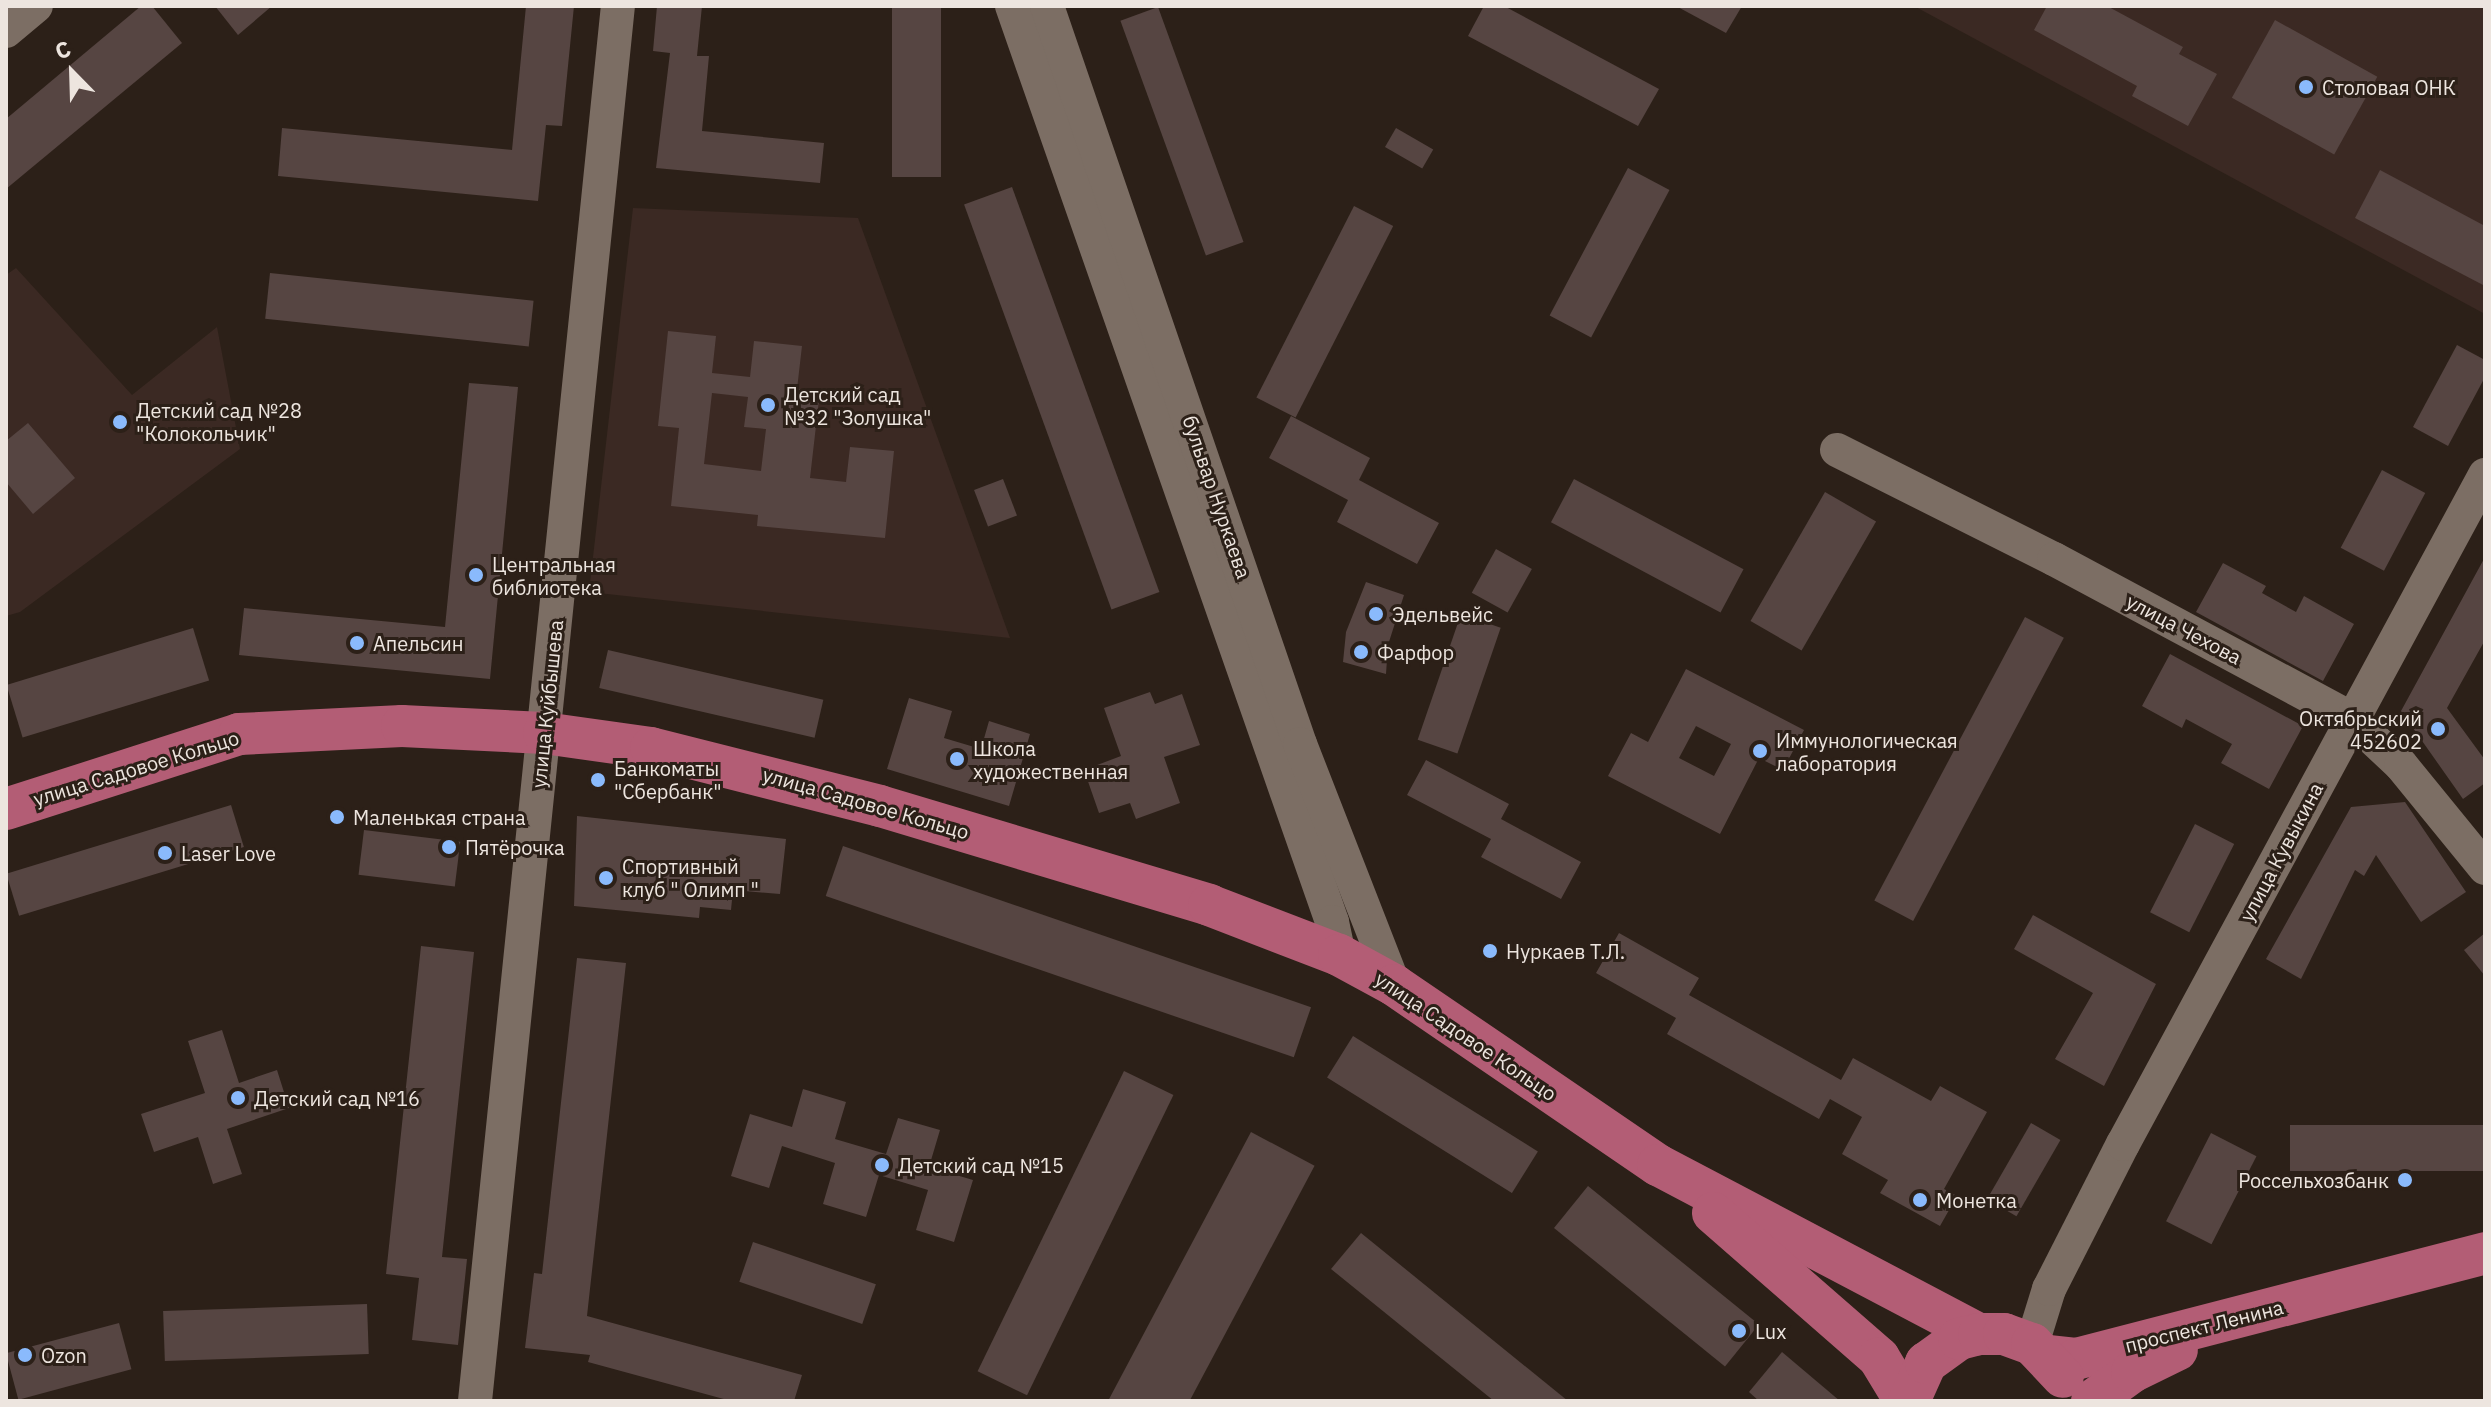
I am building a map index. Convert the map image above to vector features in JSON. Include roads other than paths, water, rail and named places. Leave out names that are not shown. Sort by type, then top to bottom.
[{"type":"main road","name":"улица Садовое Кольцо","points":[[6,809],[239,734],[402,726],[544,733],[666,751],[880,806],[1209,905],[1339,955],[1394,985],[1658,1165],[1879,1358],[1907,1401]]},
{"type":"main road","name":"улица Садовое Кольцо","points":[[1658,1165],[2016,1342]]},
{"type":"main road","name":"проспект Ленина","points":[[2016,1342],[2076,1359],[2485,1253]]},
{"type":"main road","name":"проспект Ленина","points":[[2092,1401],[2132,1372],[2180,1349],[2359,1287]]},
{"type":"main road","points":[[1907,1401],[1915,1380],[1934,1356],[1959,1339],[2016,1342],[2071,1401]]},
{"type":"street","points":[[6,31],[36,6]]},
{"type":"street","name":"улица Куйбышева","points":[[475,1401],[618,6]]},
{"type":"street","name":"бульвар Нуркаева","points":[[1012,6],[1332,922],[1339,955]]},
{"type":"street","name":"бульвар Нуркаева","points":[[1047,6],[1300,744],[1394,985]]},
{"type":"street","name":"улица Чехова","points":[[1837,450],[2054,559],[2352,719],[2401,765],[2485,868]]},
{"type":"street","name":"улица Кувыкина","points":[[2016,1342],[2049,1289],[2123,1144],[2485,475]]},
{"type":"place","name":"Столовая ОНК","points":[[2306,87]]},
{"type":"place","name":"Детский сад №32 \"Золушка\"","points":[[768,405]]},
{"type":"place","name":"Детский сад №28 \"Колокольчик\"","points":[[120,422]]},
{"type":"place","name":"Центральная библиотека","points":[[476,575]]},
{"type":"place","name":"Эдельвейс","points":[[1376,614]]},
{"type":"place","name":"Апельсин","points":[[357,643]]},
{"type":"place","name":"Фарфор","points":[[1361,652]]},
{"type":"place","name":"Октябрьский 452602","points":[[2438,729]]},
{"type":"place","name":"Иммунологическая лаборатория","points":[[1760,751]]},
{"type":"place","name":"Школа художественная","points":[[957,759]]},
{"type":"place","name":"Банкоматы \"Сбербанк\"","points":[[598,780]]},
{"type":"place","name":"Маленькая страна","points":[[337,817]]},
{"type":"place","name":"Пятёрочка","points":[[449,847]]},
{"type":"place","name":"Laser Love","points":[[165,853]]},
{"type":"place","name":"Спортивный клуб \" Олимп \"","points":[[606,878]]},
{"type":"place","name":"Нуркаев Т.Л.","points":[[1490,951]]},
{"type":"place","name":"Детский сад №16","points":[[238,1098]]},
{"type":"place","name":"Детский сад №15","points":[[882,1165]]},
{"type":"place","name":"Россельхозбанк","points":[[2405,1180]]},
{"type":"place","name":"Монетка","points":[[1920,1200]]},
{"type":"place","name":"Lux","points":[[1739,1331]]},
{"type":"place","name":"Ozon","points":[[25,1355]]}]
